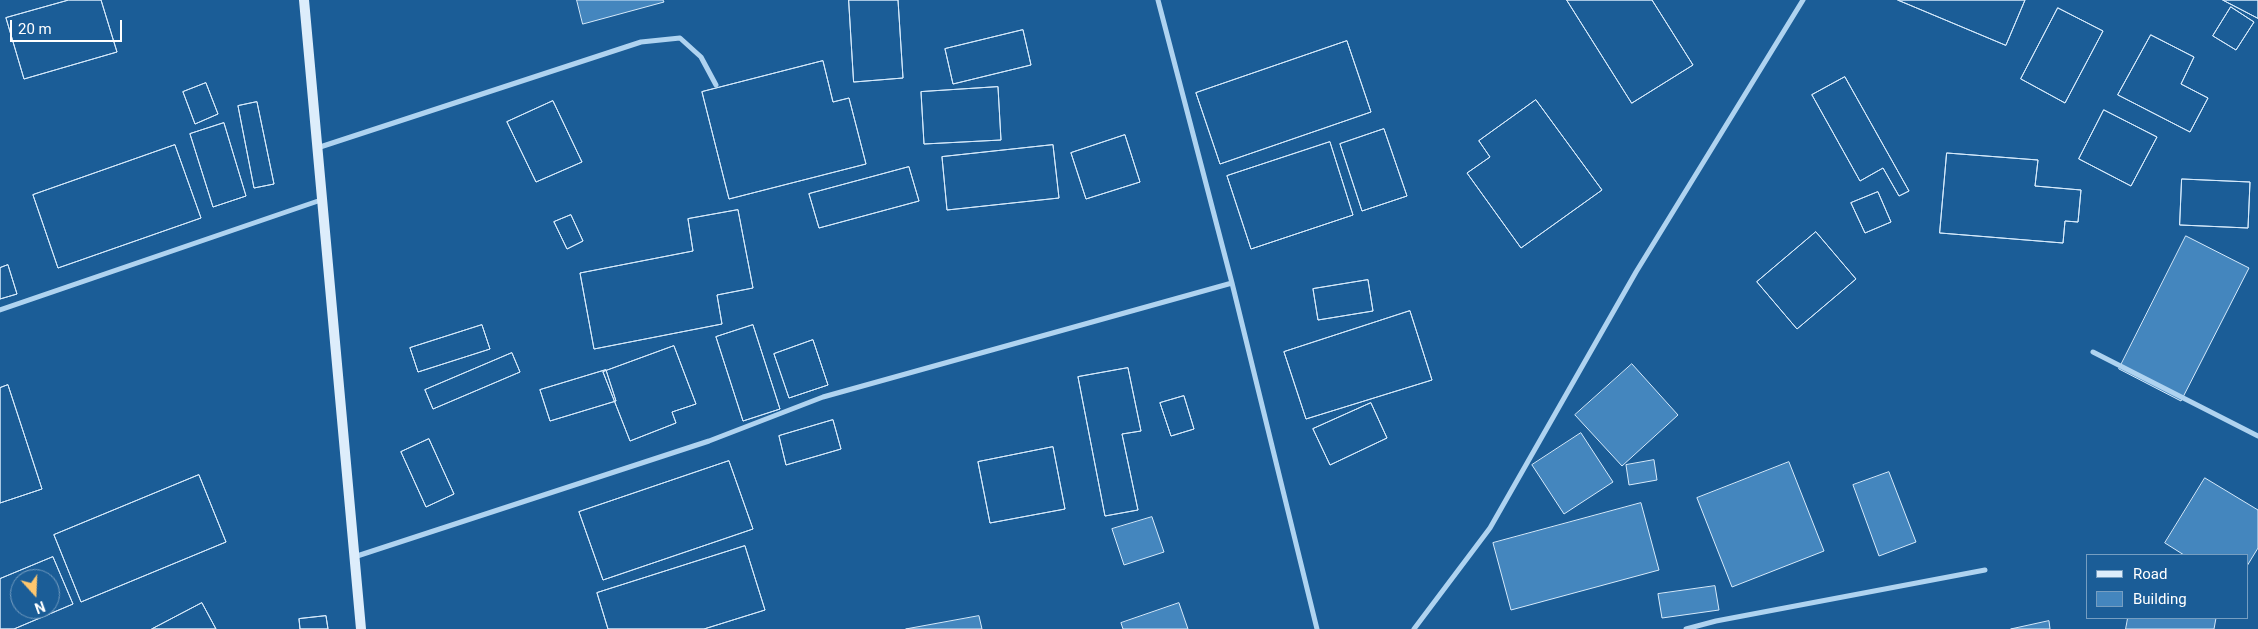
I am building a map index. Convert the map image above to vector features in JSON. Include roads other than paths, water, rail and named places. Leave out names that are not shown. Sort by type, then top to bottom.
[{"type":"main road","points":[[304,0],[361,629]]},
{"type":"street","points":[[1158,0],[1232,283],[1317,629]]},
{"type":"street","points":[[1414,629],[1490,528],[1636,272],[1803,0]]},
{"type":"street","points":[[316,148],[641,42],[680,38],[701,57],[716,85]]},
{"type":"street","points":[[0,310],[321,200]]},
{"type":"street","points":[[354,557],[709,441],[823,397],[1232,283]]},
{"type":"street","points":[[2093,352],[2258,436]]},
{"type":"street","points":[[1686,629],[1716,621],[1985,570]]}]
